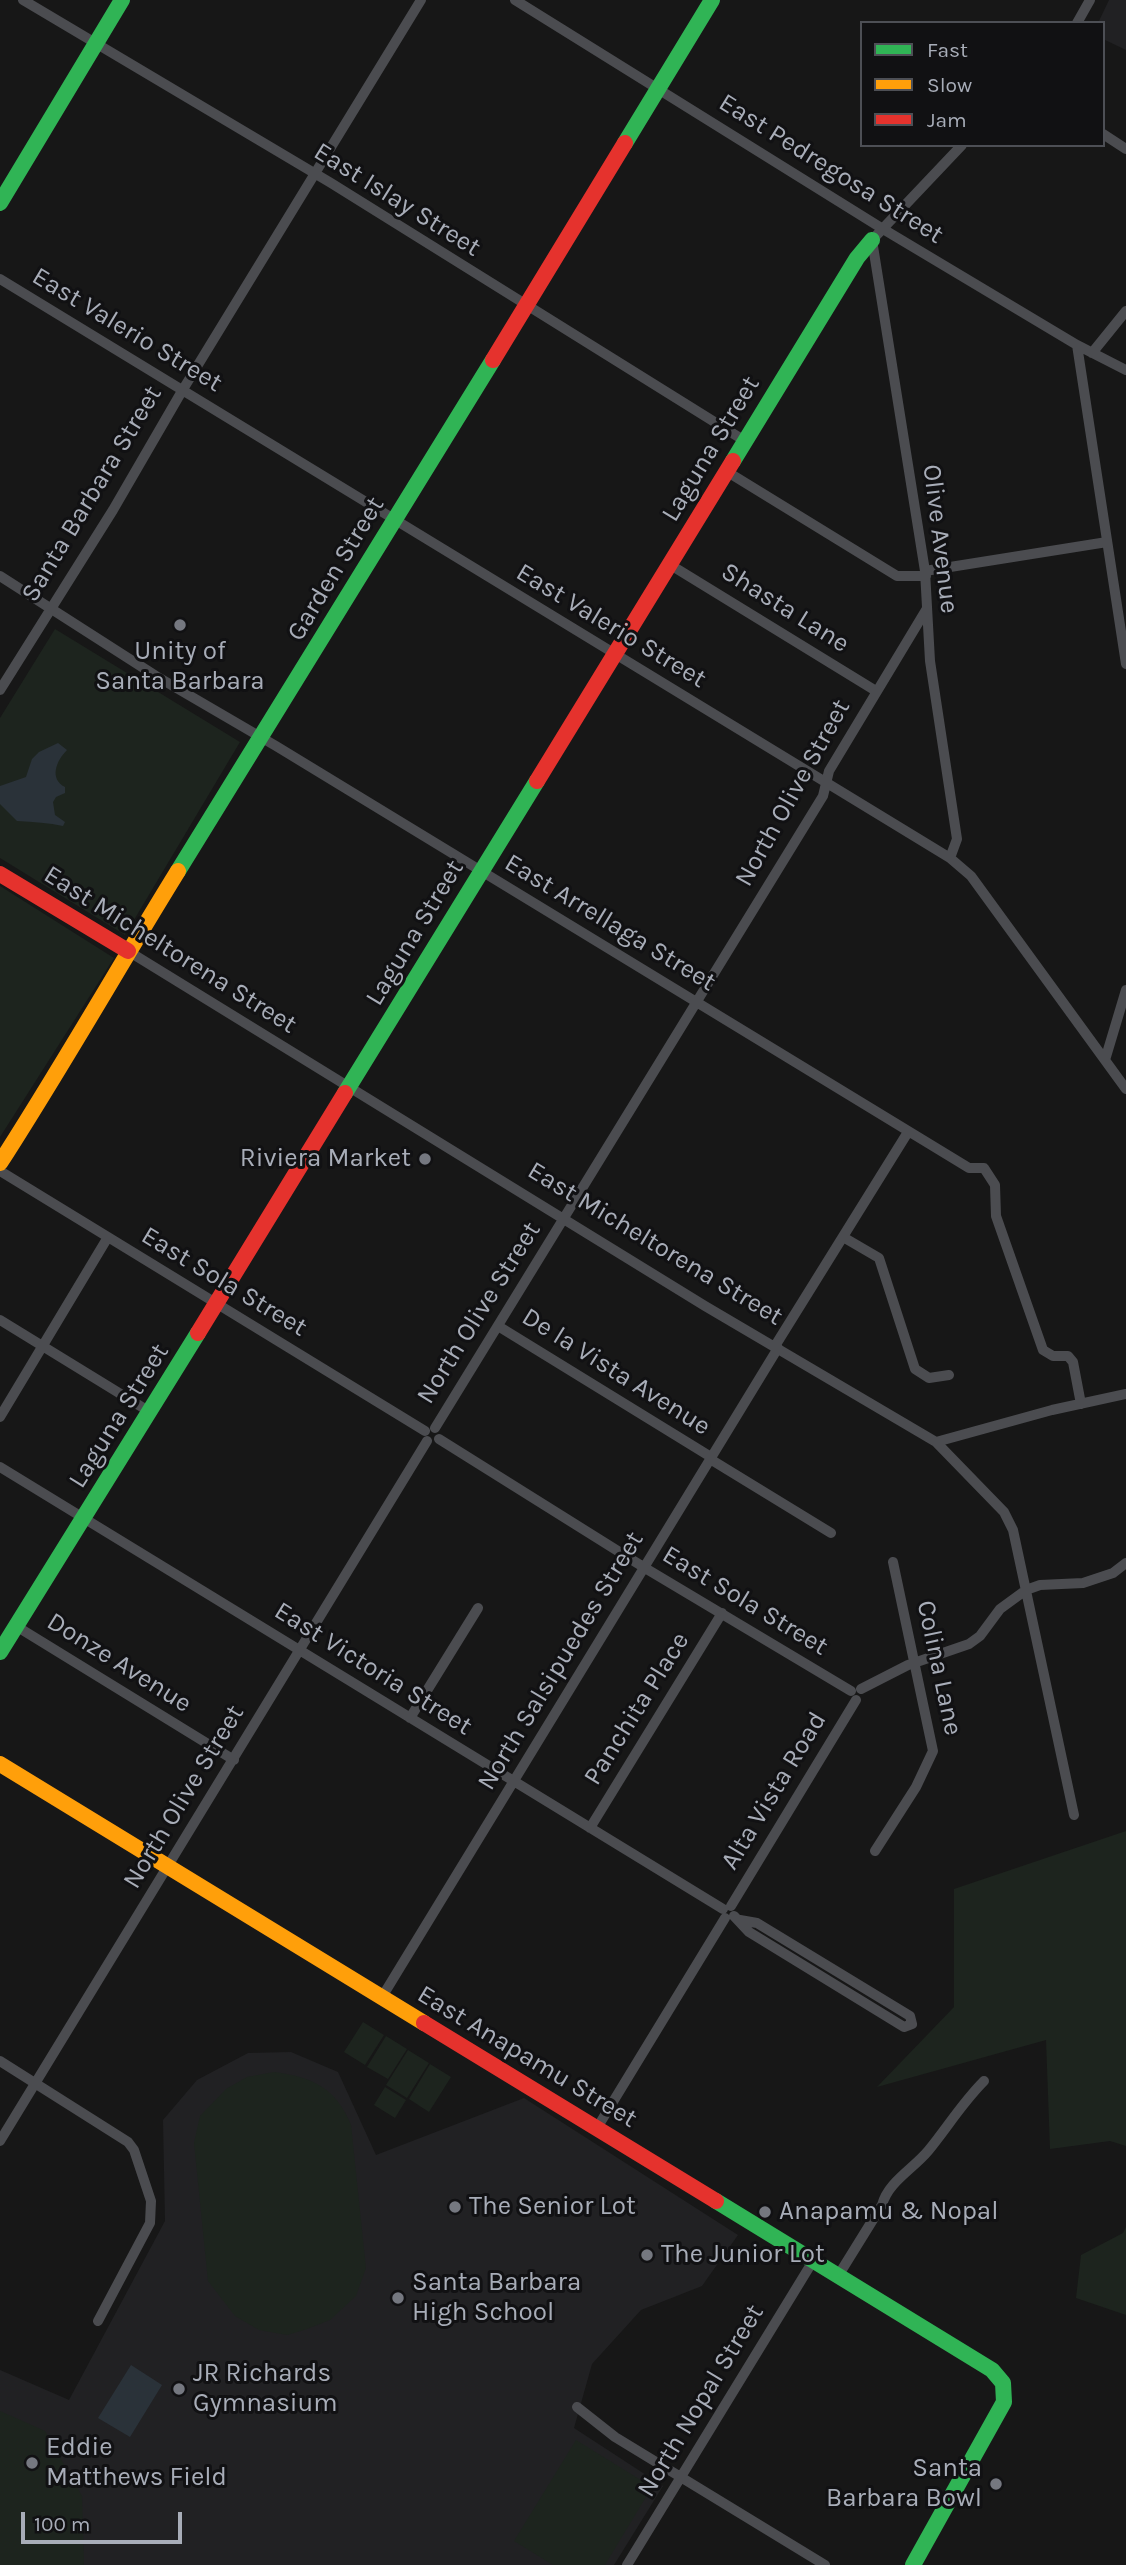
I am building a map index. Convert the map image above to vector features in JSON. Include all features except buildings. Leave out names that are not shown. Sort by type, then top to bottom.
[{"type":"street","name":"East Islay Street","points":[[23,0],[314,174],[745,441]]},
{"type":"street","points":[[0,203],[122,0]]},
{"type":"street","name":"Santa Barbara Street","points":[[0,690],[113,510],[182,391],[421,0]]},
{"type":"street","name":"East Pedregosa Street","points":[[515,0],[658,88],[878,235],[1126,370]]},
{"type":"street","name":"Garden Street","points":[[0,1163],[64,1065],[128,951],[396,519],[712,0]]},
{"type":"street","points":[[1078,21],[1090,0]]},
{"type":"street","points":[[1105,135],[1126,149]]},
{"type":"street","name":"Laguna Street","points":[[0,1652],[350,1088],[857,258],[960,147]]},
{"type":"street","name":"Olive Avenue","points":[[878,235],[925,573],[926,610],[957,839],[950,858]]},
{"type":"street","name":"East Valerio Street","points":[[0,279],[950,858],[971,876],[1126,1089]]},
{"type":"street","points":[[1092,353],[1126,311]]},
{"type":"street","points":[[1092,353],[1126,321]]},
{"type":"street","points":[[1077,345],[1126,664]]},
{"type":"street","points":[[726,471],[897,576],[1107,542]]},
{"type":"street","name":"Shasta Lane","points":[[669,564],[876,691]]},
{"type":"street","name":"East Arrellaga Street","points":[[0,576],[908,1132],[969,1168],[985,1168],[995,1185],[996,1216],[1043,1350],[1053,1356],[1068,1356],[1073,1362],[1081,1404]]},
{"type":"street","points":[[1114,586],[1126,584]]},
{"type":"street","name":"North Olive Street","points":[[0,2141],[823,796],[829,771],[926,610]]},
{"type":"street","name":"East Micheltorena Street","points":[[0,874],[936,1442],[1004,1512],[1013,1530],[1073,1815]]},
{"type":"street","points":[[1105,1060],[1126,990]]},
{"type":"street","name":"North Salsipuedes Street","points":[[382,1997],[908,1132]]},
{"type":"street","name":"East Sola Street","points":[[0,1171],[645,1568],[856,1693]]},
{"type":"street","points":[[0,1416],[108,1237]]},
{"type":"street","points":[[844,1237],[879,1258],[915,1369],[929,1378],[949,1374]]},
{"type":"street","points":[[0,1320],[150,1412]]},
{"type":"street","name":"De la Vista Avenue","points":[[498,1326],[831,1533]]},
{"type":"street","points":[[936,1442],[1126,1394]]},
{"type":"street","name":"East Victoria Street","points":[[0,1467],[731,1914],[757,1923],[910,2017],[912,2024],[904,2027],[749,1932],[731,1914]]},
{"type":"street","name":"Colina Lane","points":[[874,1851],[932,1758],[932,1737],[893,1562]]},
{"type":"street","points":[[856,1693],[916,1662],[969,1644],[980,1636],[1006,1604],[1026,1590],[1040,1585],[1083,1583],[1113,1573],[1126,1563]]},
{"type":"street","points":[[410,1718],[478,1608]]},
{"type":"street","name":"Panchita Place","points":[[590,1828],[722,1613]]},
{"type":"street","name":"Donze Avenue","points":[[16,1626],[234,1760]]},
{"type":"street","name":"Alta Vista Road","points":[[597,2128],[731,1914],[856,1693]]},
{"type":"street","name":"East Anapamu Street","points":[[0,1764],[992,2370],[1003,2383],[1005,2392],[1002,2407],[913,2565]]},
{"type":"street","points":[[0,2061],[128,2142],[134,2150],[151,2201],[150,2223],[98,2321]]},
{"type":"street","points":[[838,2276],[885,2194],[926,2154],[967,2098],[984,2081]]},
{"type":"street","name":"North Nopal Street","points":[[627,2565],[813,2261]]},
{"type":"street","points":[[577,2407],[615,2437],[825,2565]]},
{"type":"shaded area","points":[[1109,0],[1126,0],[1126,50],[1105,40],[1105,21],[1099,21]]},
{"type":"shaded area","points":[[55,629],[240,742],[125,935],[0,858],[0,718]]},
{"type":"shaded area","points":[[58,743],[67,750],[56,770],[57,779],[65,787],[65,793],[56,797],[53,802],[55,815],[65,822],[63,826],[17,821],[0,804],[0,786],[26,777],[32,759],[39,752]]},
{"type":"shaded area","points":[[0,886],[114,958],[0,1137]]},
{"type":"shaded area","points":[[1126,1831],[1126,2146],[1110,2141],[1050,2149],[1046,2040],[877,2087],[954,2007],[954,1889]]},
{"type":"shaded area","points":[[363,2022],[384,2035],[365,2065],[344,2052]]},
{"type":"shaded area","points":[[386,2036],[407,2049],[388,2079],[367,2067]]},
{"type":"shaded area","points":[[408,2050],[429,2063],[407,2098],[386,2085]]},
{"type":"shaded area","name":"Santa Barbara High School","points":[[291,2052],[338,2072],[376,2155],[524,2098],[738,2235],[702,2286],[641,2310],[592,2364],[574,2428],[663,2486],[614,2565],[0,2565],[0,2370],[69,2400],[165,2221],[163,2120],[197,2080],[248,2053]]},
{"type":"shaded area","points":[[430,2064],[451,2077],[429,2112],[409,2099]]},
{"type":"shaded area","points":[[274,2072],[300,2077],[322,2086],[345,2112],[351,2125],[366,2268],[356,2296],[330,2320],[287,2335],[259,2330],[235,2316],[208,2281],[194,2143],[200,2116],[226,2089],[247,2077]]},
{"type":"shaded area","points":[[385,2087],[406,2100],[395,2118],[374,2105]]},
{"type":"shaded area","points":[[1126,2227],[1126,2315],[1076,2298],[1081,2255],[1123,2233]]},
{"type":"shaded area","points":[[131,2365],[162,2385],[130,2437],[98,2418]]},
{"type":"shaded area","name":"Eddie Matthews Field","points":[[0,2411],[45,2431],[82,2496],[84,2565],[0,2565]]},
{"type":"shaded area","points":[[576,2440],[652,2487],[605,2565],[553,2565],[514,2541]]},
{"type":"traffic: fast","points":[[0,203],[122,0]]},
{"type":"traffic: fast","points":[[625,143],[712,0]]},
{"type":"traffic: fast","points":[[733,461],[857,258],[872,240]]},
{"type":"traffic: fast","points":[[178,871],[493,360]]},
{"type":"traffic: fast","points":[[345,1093],[537,781]]},
{"type":"traffic: fast","points":[[0,1652],[198,1333]]},
{"type":"traffic: fast","points":[[716,2201],[992,2370],[1003,2383],[1004,2402],[913,2565]]},
{"type":"traffic: slow","points":[[0,1163],[178,871]]},
{"type":"traffic: slow","points":[[0,1764],[424,2023]]},
{"type":"traffic: jam","points":[[493,360],[625,143]]},
{"type":"traffic: jam","points":[[537,781],[733,461]]},
{"type":"traffic: jam","points":[[0,874],[128,951]]},
{"type":"traffic: jam","points":[[198,1333],[345,1093]]},
{"type":"traffic: jam","points":[[424,2023],[716,2201]]},
{"type":"place","name":"Unity of Santa Barbara","points":[[180,625]]},
{"type":"place","name":"Riviera Market","points":[[425,1159]]},
{"type":"place","name":"The Senior Lot","points":[[455,2207]]},
{"type":"place","name":"Anapamu & Nopal","points":[[765,2212]]},
{"type":"place","name":"The Junior Lot","points":[[647,2255]]},
{"type":"place","name":"Santa Barbara High School","points":[[398,2298]]},
{"type":"place","name":"JR Richards Gymnasium","points":[[179,2389]]},
{"type":"place","name":"Eddie Matthews Field","points":[[32,2463]]},
{"type":"place","name":"Santa Barbara Bowl","points":[[996,2484]]}]
